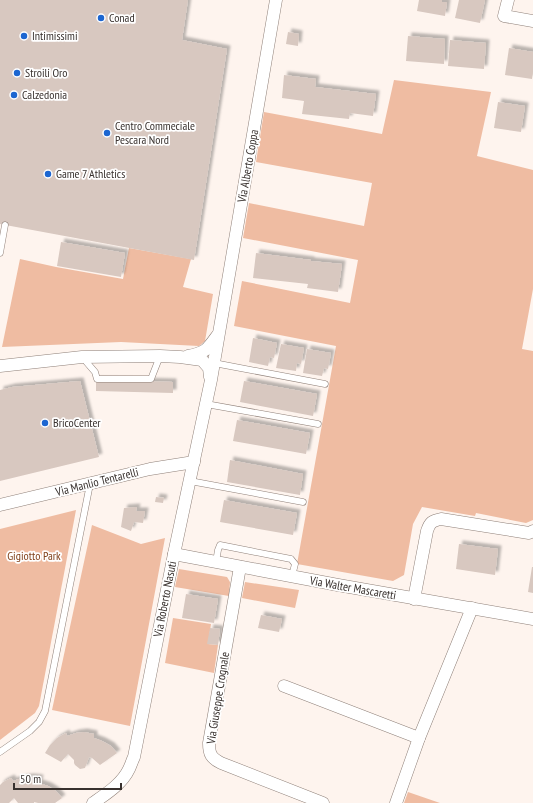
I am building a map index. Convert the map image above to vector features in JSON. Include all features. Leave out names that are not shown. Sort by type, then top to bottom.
[{"type":"street","name":"Via Alberto Coppa","points":[[211,380],[276,0]]},
{"type":"street","points":[[508,0],[504,16],[533,21]]},
{"type":"street","name":"Via Alberto Coppa","points":[[180,357],[200,354],[210,346],[220,332]]},
{"type":"street","name":"Via Alberto Coppa","points":[[0,366],[82,357],[180,357],[202,360],[209,368],[211,380]]},
{"type":"street","name":"Via Roberto Nasuti","points":[[93,803],[121,780],[129,770],[134,757],[174,554],[211,380]]},
{"type":"street","name":"Via Manlio Tentarelli","points":[[0,505],[150,469],[194,462]]},
{"type":"street","points":[[414,598],[427,531],[433,520],[441,519],[529,533],[533,531]]},
{"type":"street","name":"Via Walter Mascaretti","points":[[174,554],[533,619]]},
{"type":"street","name":"Via Giuseppe Crognale","points":[[240,567],[209,743],[211,755],[215,760],[221,763],[323,803]]},
{"type":"street","points":[[396,803],[419,738],[472,608]]},
{"type":"street","points":[[284,686],[419,738]]},
{"type":"lane","points":[[0,253],[4,225]]},
{"type":"lane","points":[[82,357],[96,372],[97,379],[151,379],[160,356]]},
{"type":"lane","points":[[214,363],[325,384]]},
{"type":"lane","points":[[206,404],[318,424]]},
{"type":"lane","points":[[190,481],[303,502]]},
{"type":"lane","points":[[0,752],[30,731],[39,722],[45,711],[90,484]]},
{"type":"lane","points":[[216,562],[220,545],[291,559],[295,564],[292,576]]},
{"type":"green space","points":[[394,80],[491,92],[477,156],[533,170],[533,289],[522,349],[533,351],[533,520],[526,523],[476,513],[475,516],[422,507],[413,524],[404,575],[393,581],[297,564],[336,346],[234,326],[242,281],[350,303],[358,260],[243,238],[249,203],[364,226],[372,183],[256,162],[264,112],[382,134]]},
{"type":"green space","points":[[129,248],[191,259],[183,287],[213,294],[205,341],[199,346],[121,342],[2,347],[20,259],[123,279]]},
{"type":"green space","name":"Gigiotto Park","points":[[76,510],[39,706],[35,713],[0,740],[0,529]]},
{"type":"green space","points":[[92,525],[141,544],[165,538],[130,726],[52,710]]},
{"type":"green space","points":[[179,569],[227,577],[230,582],[229,596],[175,587]]},
{"type":"green space","points":[[245,582],[299,590],[295,608],[242,598]]},
{"type":"green space","points":[[173,618],[211,624],[208,644],[218,645],[214,673],[165,663]]},
{"type":"green space","points":[[408,792],[440,803],[404,803]]},
{"type":"building","name":"Centro Commeciale Pescara Nord","points":[[0,0],[188,0],[182,40],[227,49],[194,260],[0,224]]},
{"type":"building","points":[[419,0],[442,0],[442,2],[447,2],[445,16],[417,11]]},
{"type":"building","points":[[459,0],[485,0],[480,23],[455,18]]},
{"type":"building","points":[[288,32],[299,34],[298,46],[286,44]]},
{"type":"building","points":[[408,36],[445,39],[444,64],[406,61]]},
{"type":"building","points":[[450,40],[486,43],[484,69],[448,66]]},
{"type":"building","points":[[509,48],[533,52],[532,79],[505,75]]},
{"type":"building","points":[[284,75],[316,79],[315,87],[376,94],[373,116],[350,113],[349,119],[302,114],[304,101],[282,98]]},
{"type":"building","points":[[498,102],[525,106],[521,132],[494,128]]},
{"type":"building","points":[[61,242],[125,253],[121,277],[57,266]]},
{"type":"building","points":[[256,253],[342,264],[338,292],[307,288],[308,284],[253,278]]},
{"type":"building","points":[[253,338],[277,343],[274,358],[270,357],[268,366],[249,362]]},
{"type":"building","points":[[281,344],[304,348],[301,364],[297,363],[296,371],[276,368]]},
{"type":"building","points":[[307,349],[331,353],[328,369],[324,368],[322,376],[303,373]]},
{"type":"building","points":[[96,380],[173,382],[173,393],[96,391]]},
{"type":"building","name":"BricoCenter","points":[[80,381],[99,457],[0,481],[0,390],[12,387]]},
{"type":"building","points":[[244,381],[317,394],[313,416],[240,402]]},
{"type":"building","points":[[237,420],[310,433],[306,454],[233,441]]},
{"type":"building","points":[[230,460],[303,474],[300,495],[227,482]]},
{"type":"building","points":[[156,497],[164,498],[163,503],[155,502]]},
{"type":"building","points":[[224,500],[297,513],[293,535],[220,522]]},
{"type":"building","points":[[137,507],[136,511],[145,511],[143,523],[134,522],[131,531],[121,527],[124,508]]},
{"type":"building","points":[[459,544],[498,549],[495,575],[456,569]]},
{"type":"building","points":[[533,567],[533,593],[528,592]]},
{"type":"building","points":[[186,594],[218,599],[214,623],[182,618]]},
{"type":"building","points":[[261,615],[282,619],[279,632],[258,628]]},
{"type":"building","points":[[210,628],[220,629],[218,645],[207,644]]},
{"type":"building","points":[[84,732],[94,734],[94,738],[111,746],[117,753],[100,765],[89,757],[85,768],[80,769],[75,765],[74,760],[68,754],[61,762],[45,753],[57,738],[66,733],[67,736]]},
{"type":"building","points":[[30,777],[40,778],[39,783],[56,791],[62,798],[55,803],[18,803],[14,798],[9,803],[0,803],[0,785],[3,782],[11,778],[13,781]]},
{"type":"place","name":"Conad","points":[[101,18]]},
{"type":"place","name":"Intimissimi","points":[[24,36]]},
{"type":"place","name":"Stroili Oro","points":[[17,73]]},
{"type":"place","name":"Calzedonia","points":[[14,95]]},
{"type":"place","name":"Centro Commeciale Pescara Nord","points":[[107,133]]},
{"type":"place","name":"Game 7 Athletics","points":[[48,174]]},
{"type":"place","name":"BricoCenter","points":[[45,423]]}]
